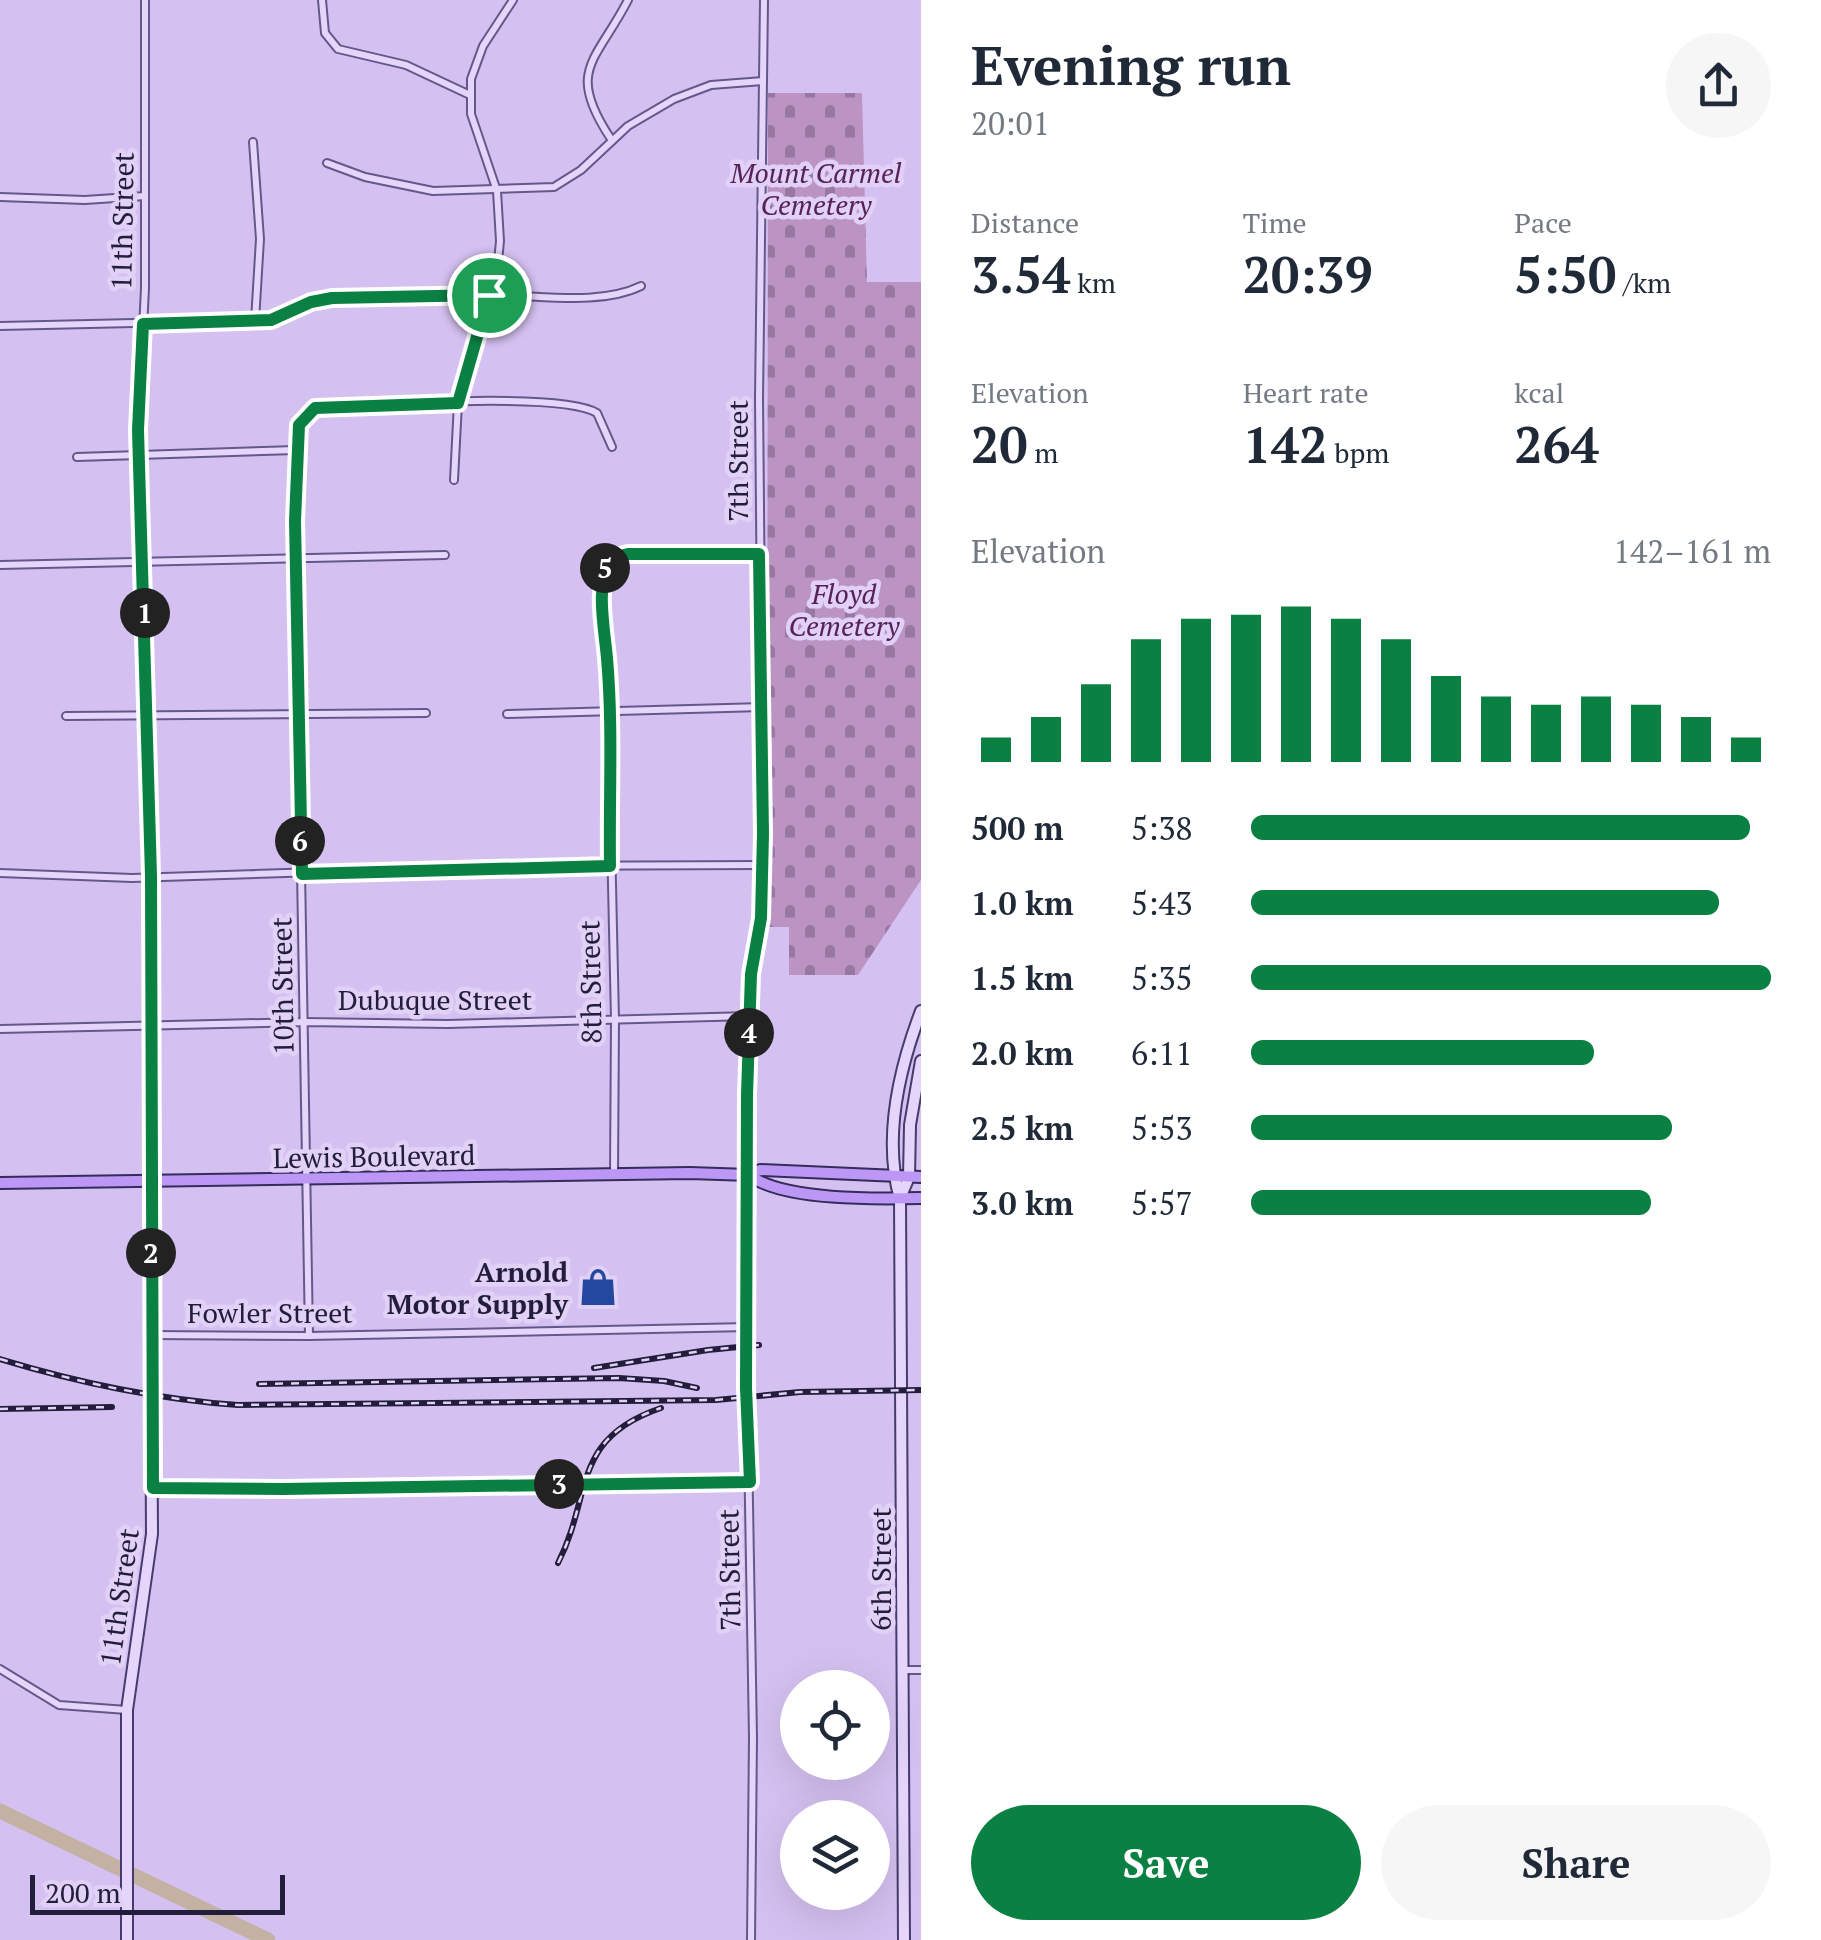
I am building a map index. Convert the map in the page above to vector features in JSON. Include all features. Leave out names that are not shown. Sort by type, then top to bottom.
[{"type":"main road","name":"6th Street","points":[[904,1940],[900,1199],[894,1176],[897,1096],[921,1012]]},
{"type":"main road","name":"6th Street","points":[[900,1199],[915,1177],[910,1124],[921,1061]]},
{"type":"main road","name":"Lewis Boulevard","points":[[0,1183],[614,1174],[749,1176],[760,1170],[915,1177]]},
{"type":"main road","name":"Lewis Boulevard","points":[[749,1176],[762,1185],[814,1194],[921,1198]]},
{"type":"main road","name":"11th Street","points":[[127,1936],[126,1710],[148,1574],[153,1488],[150,1182]]},
{"type":"street","name":"11th Street","points":[[145,0],[140,455],[151,876],[150,1182]]},
{"type":"street","points":[[322,0],[325,33],[338,49],[406,64],[470,95]]},
{"type":"street","points":[[454,480],[458,403],[496,272],[500,242],[496,191],[471,114],[470,95],[475,63],[513,0]]},
{"type":"street","points":[[611,139],[590,104],[587,71],[628,0]]},
{"type":"street","name":"7th Street","points":[[751,1940],[750,1016],[751,974],[761,918],[762,865],[759,554],[764,0]]},
{"type":"street","points":[[326,163],[365,177],[416,188],[496,191],[554,187],[581,170],[611,139],[674,99],[727,82],[763,81]]},
{"type":"street","points":[[253,142],[260,239],[255,321]]},
{"type":"street","points":[[0,197],[85,200],[145,196]]},
{"type":"street","points":[[0,326],[255,321],[280,318],[311,302],[332,298],[604,298],[641,286]]},
{"type":"street","points":[[458,403],[588,408],[600,418],[612,447]]},
{"type":"street","name":"10th Street","points":[[309,1336],[297,714],[299,425],[306,414],[320,408],[458,403]]},
{"type":"street","points":[[77,458],[296,450]]},
{"type":"street","name":"8th Street","points":[[614,1174],[604,571],[609,559],[618,557],[759,554]]},
{"type":"street","points":[[0,565],[446,556]]},
{"type":"street","points":[[507,714],[763,706]]},
{"type":"street","points":[[66,716],[426,714]]},
{"type":"street","points":[[0,873],[151,876],[762,865]]},
{"type":"street","name":"Dubuque Street","points":[[0,1029],[750,1016]]},
{"type":"street","name":"Fowler Street","points":[[151,1335],[309,1336],[748,1327]]},
{"type":"street","points":[[153,1488],[750,1482]]},
{"type":"street","points":[[0,1669],[59,1704],[126,1710]]},
{"type":"street","points":[[903,1670],[921,1670]]},
{"type":"green space","name":"Floyd Cemetery","points":[[768,93],[862,93],[867,282],[921,282],[921,880],[858,975],[789,975],[789,927],[767,927]]},
{"type":"waterway","points":[[0,1811],[268,1940]]},
{"type":"railway","points":[[594,1368],[759,1345]]},
{"type":"railway","points":[[0,1359],[118,1389],[238,1405],[716,1400],[800,1392],[921,1390]]},
{"type":"railway","points":[[259,1384],[619,1378],[697,1388]]},
{"type":"railway","points":[[0,1409],[112,1407]]},
{"type":"railway","points":[[558,1563],[598,1453],[611,1436],[661,1408]]},
{"type":"place","name":"Arnold Motor Supply","points":[[598,1287]]},
{"type":"route","points":[[489,295],[458,403],[315,408],[299,425],[295,521],[302,874],[610,866],[607,658],[602,594],[609,559],[628,554],[759,554],[763,834],[761,918],[751,974],[747,1095],[746,1388],[750,1482],[153,1488],[151,876],[138,430],[143,324],[271,320],[311,302],[332,298],[489,295]]},
{"type":"park label","name":"Mount Carmel Cemetery","points":[[816,188]]}]
